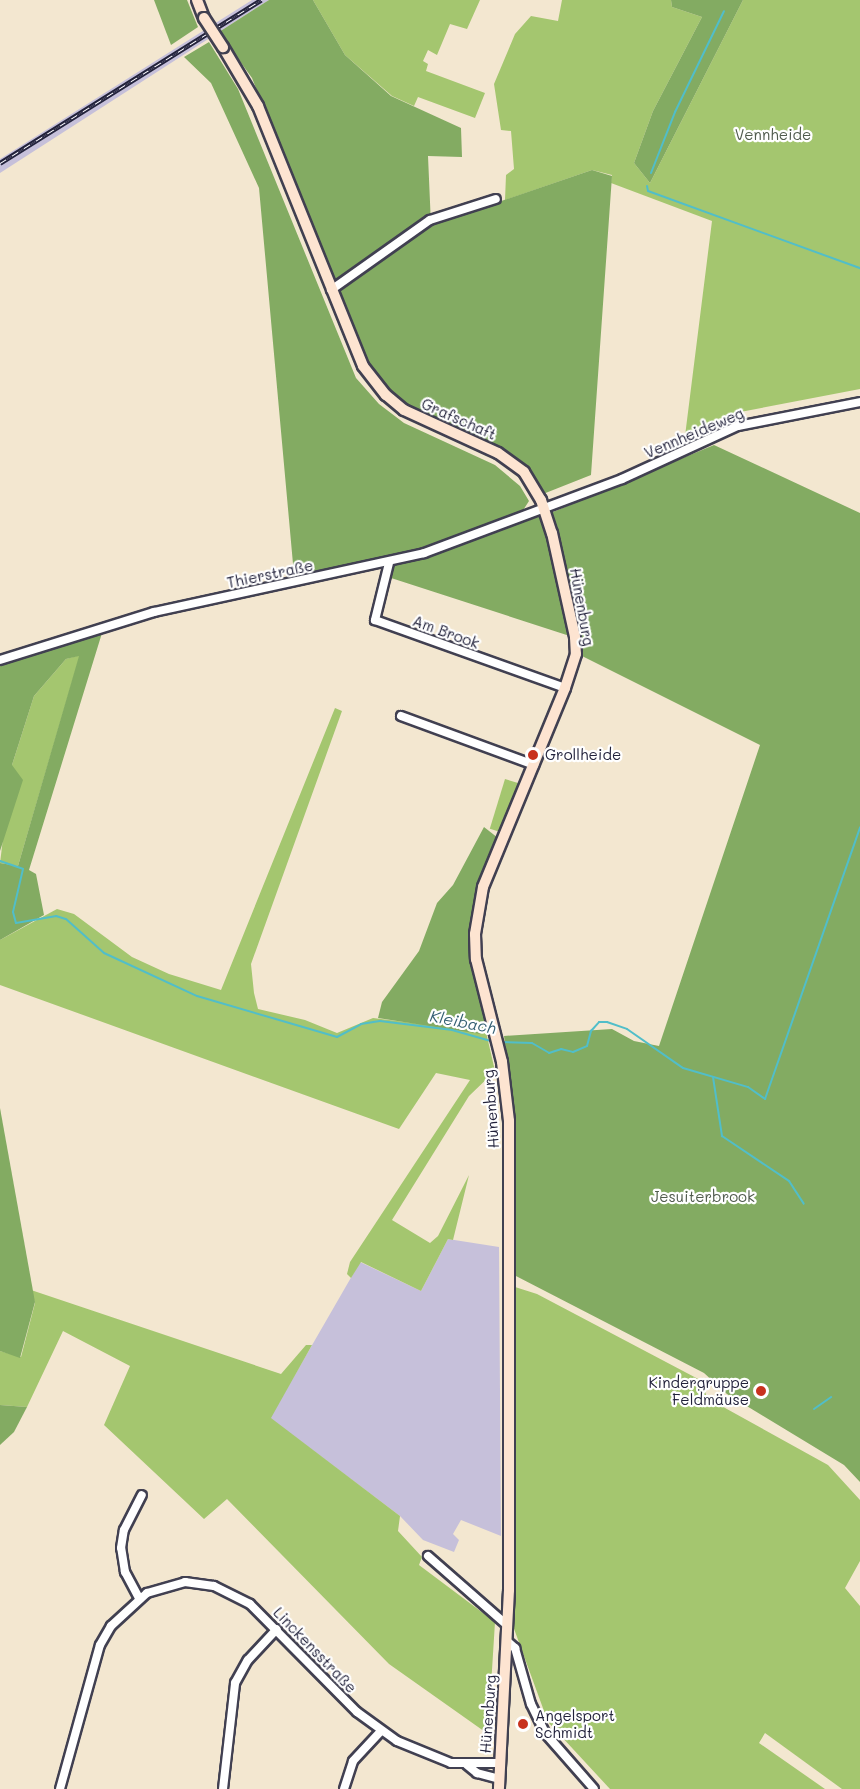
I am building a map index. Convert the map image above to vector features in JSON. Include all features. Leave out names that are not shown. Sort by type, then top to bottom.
[{"type":"street","name":"Grafschaft","points":[[197,0],[204,18],[258,106],[363,366],[386,395],[426,422],[513,462],[532,483],[544,509]]},
{"type":"street","points":[[331,290],[430,220],[496,199]]},
{"type":"street","name":"Vennheideweg","points":[[544,509],[738,426],[860,402]]},
{"type":"street","name":"Thierstraße","points":[[0,660],[154,612],[388,563],[544,509]]},
{"type":"street","name":"Hünenburg","points":[[499,1784],[508,1626],[509,1121],[498,1046],[476,958],[478,908],[490,866],[534,765],[576,654],[575,637],[544,509]]},
{"type":"street","name":"Am Brook","points":[[388,563],[375,620],[565,688]]},
{"type":"street","points":[[401,716],[534,765]]},
{"type":"street","points":[[139,1598],[124,1572],[121,1548],[124,1530],[142,1495]]},
{"type":"street","points":[[428,1556],[508,1626]]},
{"type":"street","name":"Linckensstraße","points":[[60,1789],[100,1645],[111,1626],[139,1598],[176,1583],[204,1583],[243,1599],[277,1629],[357,1712],[381,1731],[420,1752],[467,1765],[499,1763]]},
{"type":"street","points":[[223,1789],[235,1683],[248,1660],[277,1629]]},
{"type":"street","points":[[507,1641],[515,1648],[531,1704],[545,1734],[594,1789]]},
{"type":"street","points":[[346,1789],[353,1761],[381,1731]]},
{"type":"street","name":"Linckensstraße","points":[[467,1765],[499,1784]]},
{"type":"shaded area","points":[[252,0],[269,0],[0,173],[0,159]]},
{"type":"shaded area","points":[[448,1239],[499,1247],[501,1536],[461,1520],[453,1534],[459,1540],[454,1552],[423,1540],[400,1516],[270,1418],[360,1262],[421,1291]]},
{"type":"green space","points":[[154,0],[187,0],[198,27],[171,45]]},
{"type":"green space","points":[[269,0],[313,0],[345,55],[391,96],[461,128],[462,157],[428,156],[431,225],[592,170],[612,176],[591,475],[543,494],[530,471],[516,458],[407,407],[388,391],[367,365],[252,78],[219,32]]},
{"type":"green space","points":[[313,0],[480,0],[467,29],[450,24],[437,55],[428,50],[423,61],[428,64],[426,71],[485,93],[475,118],[418,97],[414,106],[392,96],[345,55]]},
{"type":"green space","name":"Vennheide","points":[[562,0],[671,0],[672,7],[702,17],[653,111],[634,163],[650,183],[743,0],[860,0],[860,389],[735,413],[685,436],[712,221],[611,183],[612,175],[592,170],[505,200],[506,175],[514,169],[511,131],[501,130],[494,84],[515,34],[531,16],[558,21]]},
{"type":"green space","points":[[671,0],[743,0],[650,183],[634,163],[653,111],[702,17],[672,7]]},
{"type":"green space","points":[[209,42],[238,89],[356,378],[379,404],[404,423],[495,465],[520,486],[529,501],[520,515],[424,549],[294,575],[259,188],[211,83],[184,57]]},
{"type":"green space","name":"Jesuiterbrook","points":[[714,445],[860,513],[860,1482],[844,1465],[727,1394],[704,1373],[514,1275],[514,1117],[504,1036],[612,1029],[634,1041],[659,1046],[760,745],[580,655],[579,639],[388,577],[389,567],[553,512]]},
{"type":"green space","points":[[102,633],[29,870],[36,874],[44,915],[0,940],[0,863],[18,866],[79,656],[66,659],[34,696],[12,765],[23,780],[0,851],[0,664]]},
{"type":"green space","points":[[80,655],[18,866],[0,863],[12,765],[34,696],[66,659]]},
{"type":"green space","points":[[335,708],[342,711],[251,964],[254,993],[258,1009],[305,1020],[337,1033],[373,1018],[486,1032],[495,1071],[469,1096],[392,1220],[430,1243],[438,1236],[469,1175],[453,1240],[448,1239],[421,1291],[361,1262],[351,1278],[347,1274],[350,1262],[470,1080],[436,1073],[399,1129],[0,985],[0,940],[57,909],[74,914],[132,957],[169,974],[221,990]]},
{"type":"green space","points":[[505,779],[521,784],[506,834],[490,829]]},
{"type":"green space","points":[[484,827],[498,838],[474,899],[471,959],[488,1029],[481,1034],[378,1018],[382,1002],[419,951],[437,903],[453,885]]},
{"type":"green space","points":[[0,1108],[35,1302],[20,1358],[0,1351]]},
{"type":"green space","points":[[515,1287],[537,1294],[702,1381],[707,1398],[828,1465],[860,1500],[860,1561],[845,1588],[860,1606],[860,1789],[842,1789],[765,1733],[759,1743],[825,1789],[610,1789],[548,1722],[513,1626]]},
{"type":"green space","points":[[31,1290],[281,1374],[306,1345],[312,1345],[271,1418],[400,1516],[398,1531],[422,1557],[419,1565],[495,1622],[488,1734],[389,1664],[227,1499],[204,1519],[104,1425],[130,1366],[63,1331],[27,1407],[0,1405],[0,1351],[21,1357],[35,1303]]},
{"type":"green space","points":[[0,1405],[27,1407],[14,1432],[0,1445]]},
{"type":"waterway","points":[[651,173],[675,112],[724,11]]},
{"type":"waterway","points":[[647,186],[648,191],[860,268]]},
{"type":"waterway","name":"Kleibach","points":[[500,1042],[532,1043],[549,1053],[561,1049],[573,1052],[587,1046],[591,1031],[599,1022],[607,1022],[627,1029],[683,1068],[748,1087],[765,1099],[860,827]]},
{"type":"waterway","name":"Kleibach","points":[[0,861],[23,869],[13,912],[16,923],[56,916],[66,919],[104,953],[197,996],[337,1037],[361,1024],[380,1021],[452,1030],[494,1042]]},
{"type":"waterway","points":[[713,1077],[722,1136],[789,1181],[804,1204]]},
{"type":"waterway","points":[[814,1409],[831,1397]]},
{"type":"railway","points":[[0,163],[261,0]]},
{"type":"place","name":"Grollheide","points":[[533,755]]},
{"type":"place","name":"Kindergruppe Feldmäuse","points":[[761,1391]]},
{"type":"place","name":"Angelsport Schmidt","points":[[523,1724]]}]
